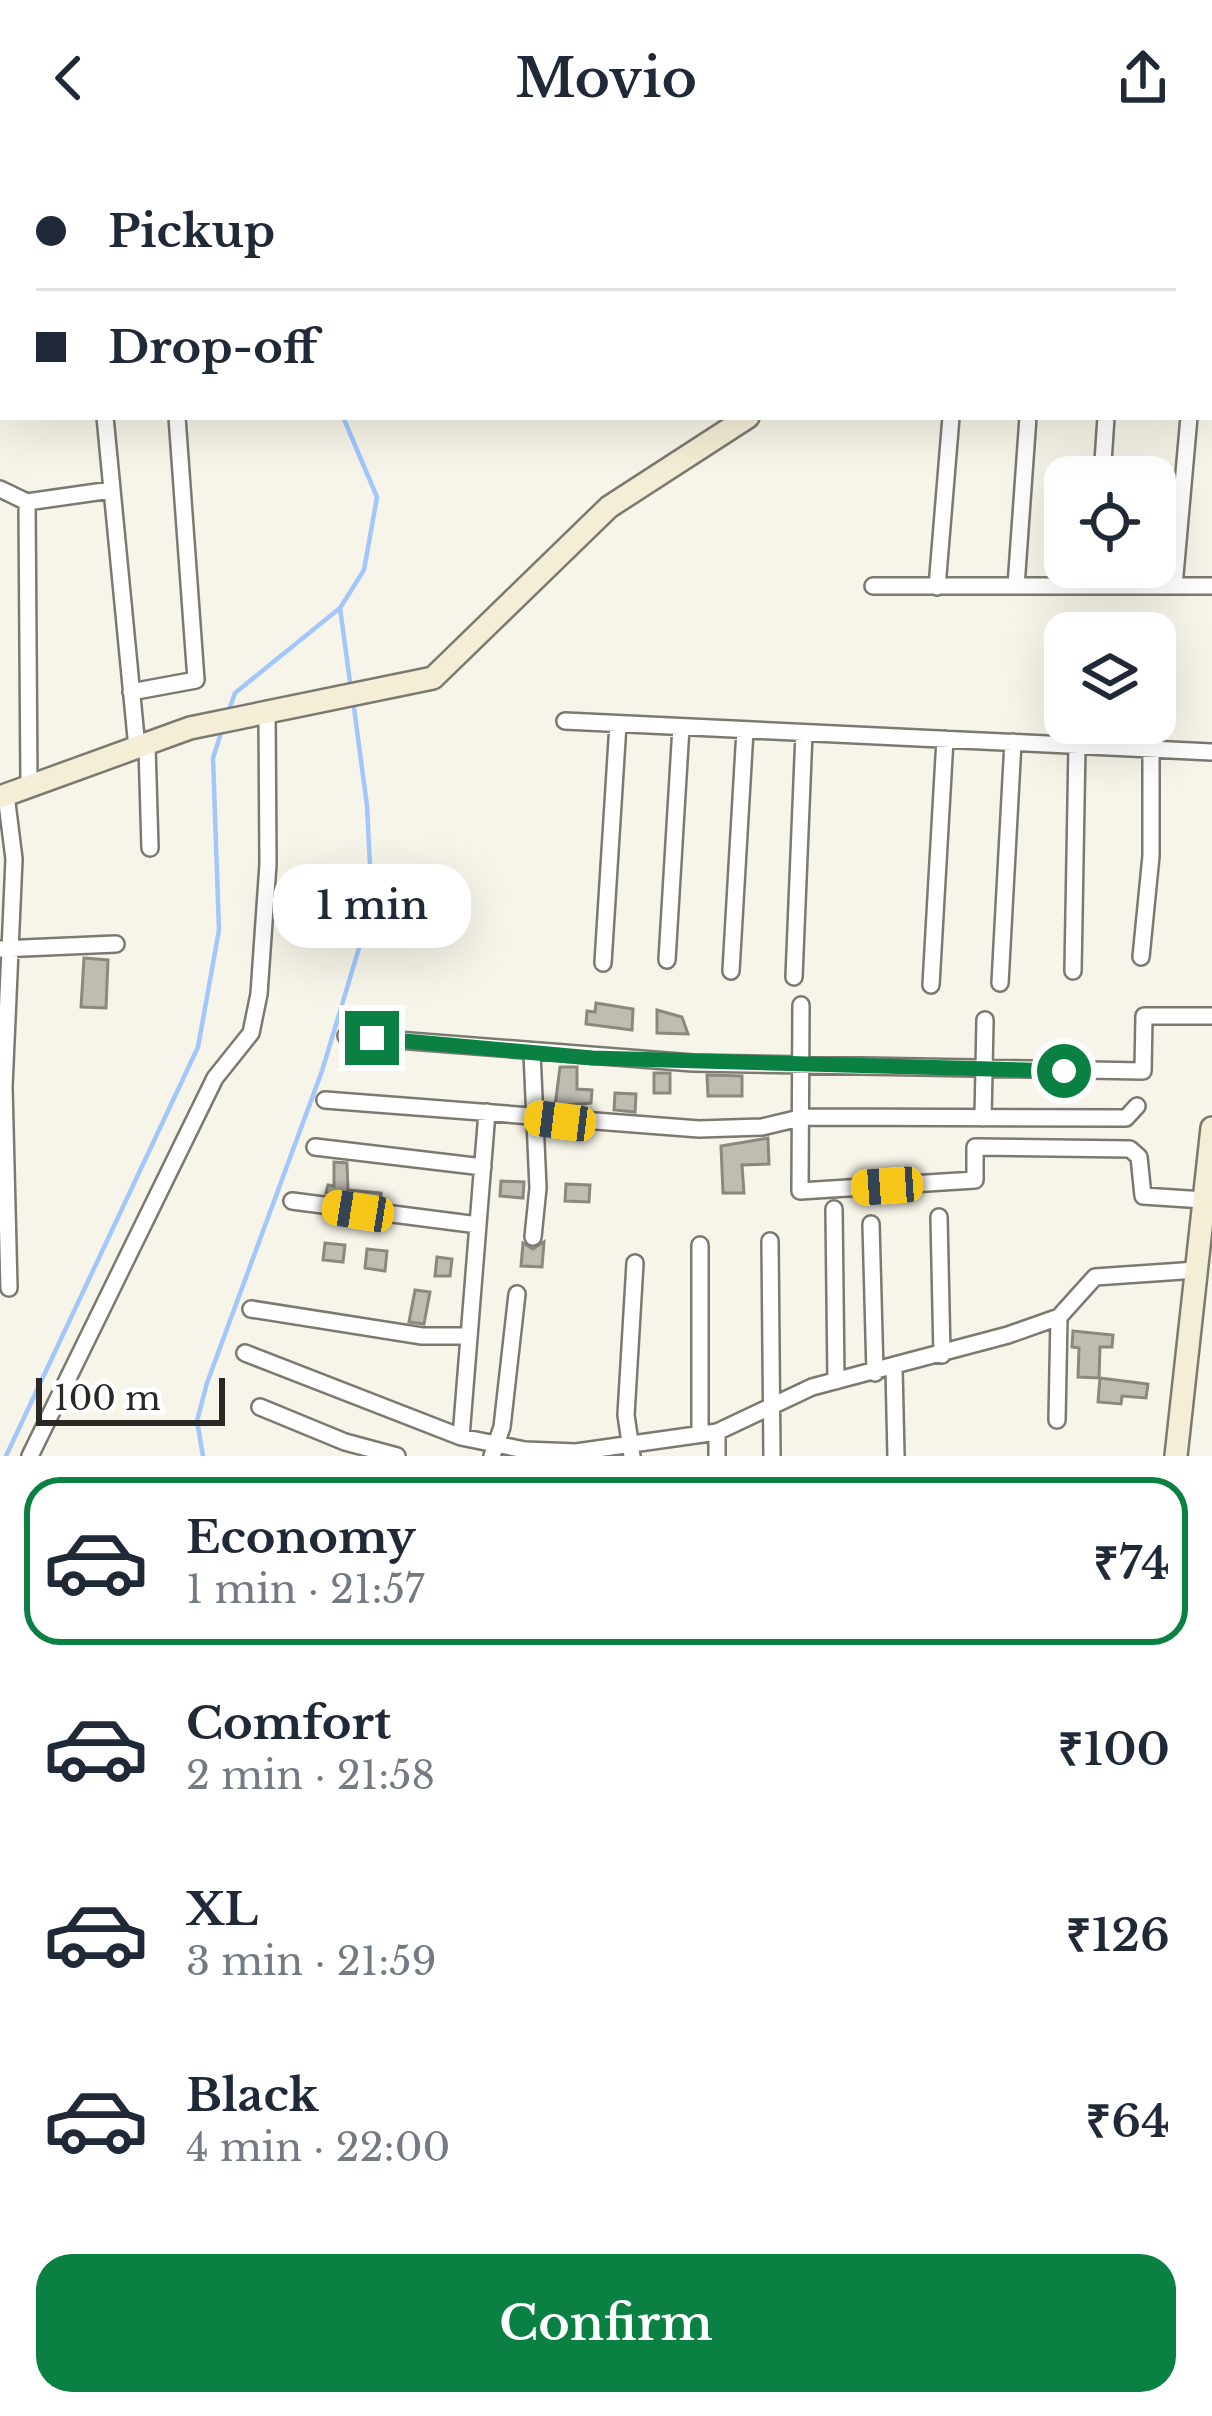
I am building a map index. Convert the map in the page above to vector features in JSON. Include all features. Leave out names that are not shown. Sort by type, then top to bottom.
[{"type":"street","points":[[105,420],[150,848]]},
{"type":"street","points":[[131,692],[196,680],[177,420]]},
{"type":"street","points":[[9,1288],[3,1033],[14,859],[3,796],[190,728],[433,678],[610,507],[743,420]]},
{"type":"street","points":[[937,587],[951,420]]},
{"type":"street","points":[[1016,586],[1028,420]]},
{"type":"street","points":[[1103,456],[1106,420]]},
{"type":"street","points":[[1176,563],[1189,420]]},
{"type":"street","points":[[0,489],[27,502],[111,490]]},
{"type":"street","points":[[27,502],[29,787]]},
{"type":"street","points":[[873,586],[1044,586]]},
{"type":"street","points":[[1176,586],[1212,586]]},
{"type":"street","points":[[29,1456],[207,1093],[250,1033],[268,864],[267,713]]},
{"type":"street","points":[[565,721],[1212,752]]},
{"type":"street","points":[[603,963],[617,724]]},
{"type":"street","points":[[667,960],[681,727]]},
{"type":"street","points":[[731,970],[745,730]]},
{"type":"street","points":[[794,977],[804,733]]},
{"type":"street","points":[[931,985],[945,739]]},
{"type":"street","points":[[1000,983],[1013,742]]},
{"type":"street","points":[[1072,970],[1077,746]]},
{"type":"street","points":[[1141,957],[1150,856],[1151,749]]},
{"type":"street","points":[[6,948],[116,944]]},
{"type":"street","points":[[801,1004],[800,1191],[974,1180],[974,1147],[1130,1149],[1139,1157],[1143,1196],[1204,1200]]},
{"type":"street","points":[[346,1036],[532,1052],[799,1066],[1143,1071],[1144,1016],[1212,1016]]},
{"type":"street","points":[[983,1118],[986,1020]]},
{"type":"street","points":[[532,1052],[538,1188],[533,1237]]},
{"type":"street","points":[[325,1100],[699,1130],[762,1127],[797,1118],[1126,1118],[1137,1106]]},
{"type":"street","points":[[461,1437],[487,1112]]},
{"type":"street","points":[[1176,1456],[1212,1129]]},
{"type":"street","points":[[315,1147],[483,1167]]},
{"type":"street","points":[[292,1201],[478,1225]]},
{"type":"street","points":[[834,1209],[836,1381]]},
{"type":"street","points":[[939,1217],[942,1355]]},
{"type":"street","points":[[872,1224],[875,1372]]},
{"type":"street","points":[[770,1241],[772,1456]]},
{"type":"street","points":[[700,1245],[708,1432],[717,1456]]},
{"type":"street","points":[[631,1451],[627,1366],[635,1263]]},
{"type":"street","points":[[245,1353],[493,1450],[631,1451],[708,1432],[836,1381],[942,1355],[1059,1317],[1095,1277],[1197,1270]]},
{"type":"street","points":[[493,1450],[502,1427],[517,1294]]},
{"type":"street","points":[[251,1310],[422,1336],[469,1336]]},
{"type":"street","points":[[1057,1420],[1059,1317]]},
{"type":"street","points":[[894,1368],[896,1456]]},
{"type":"street","points":[[260,1407],[345,1442],[398,1456]]},
{"type":"building","points":[[84,958],[108,960],[106,1008],[81,1007]]},
{"type":"building","points":[[596,1003],[633,1009],[632,1030],[586,1024],[587,1011],[595,1012]]},
{"type":"building","points":[[657,1010],[682,1017],[688,1034],[657,1033]]},
{"type":"building","points":[[560,1067],[577,1067],[577,1089],[592,1090],[591,1103],[555,1106]]},
{"type":"building","points":[[654,1073],[670,1073],[670,1093],[654,1093]]},
{"type":"building","points":[[707,1075],[742,1076],[742,1096],[708,1096]]},
{"type":"building","points":[[615,1093],[636,1094],[635,1112],[614,1110]]},
{"type":"building","points":[[768,1138],[769,1164],[742,1165],[744,1193],[723,1193],[721,1146]]},
{"type":"building","points":[[334,1162],[347,1163],[348,1190],[381,1193],[381,1200],[326,1193],[328,1185],[334,1186]]},
{"type":"building","points":[[501,1181],[524,1182],[523,1198],[500,1196]]},
{"type":"building","points":[[566,1184],[590,1185],[589,1202],[565,1201]]},
{"type":"building","points":[[544,1242],[542,1267],[521,1266],[523,1243],[533,1249]]},
{"type":"building","points":[[325,1243],[345,1245],[343,1262],[323,1260]]},
{"type":"building","points":[[367,1249],[387,1251],[385,1271],[365,1268]]},
{"type":"building","points":[[437,1257],[452,1259],[450,1276],[435,1276]]},
{"type":"building","points":[[415,1290],[430,1292],[424,1324],[409,1322]]},
{"type":"building","points":[[1073,1331],[1113,1335],[1112,1347],[1100,1347],[1099,1378],[1078,1377],[1079,1348],[1072,1347]]},
{"type":"building","points":[[1100,1378],[1148,1384],[1146,1398],[1122,1396],[1121,1404],[1098,1402]]},
{"type":"waterway","points":[[344,420],[377,497],[364,570],[340,608],[351,689]]},
{"type":"waterway","points":[[228,713],[235,693],[340,608]]},
{"type":"waterway","points":[[203,1456],[197,1421],[207,1383],[322,1071],[372,905],[367,806],[353,700]]},
{"type":"waterway","points":[[6,1456],[198,1047],[219,930],[213,758],[222,730]]},
{"type":"route","points":[[372,1038],[693,1063],[1064,1071]]}]
